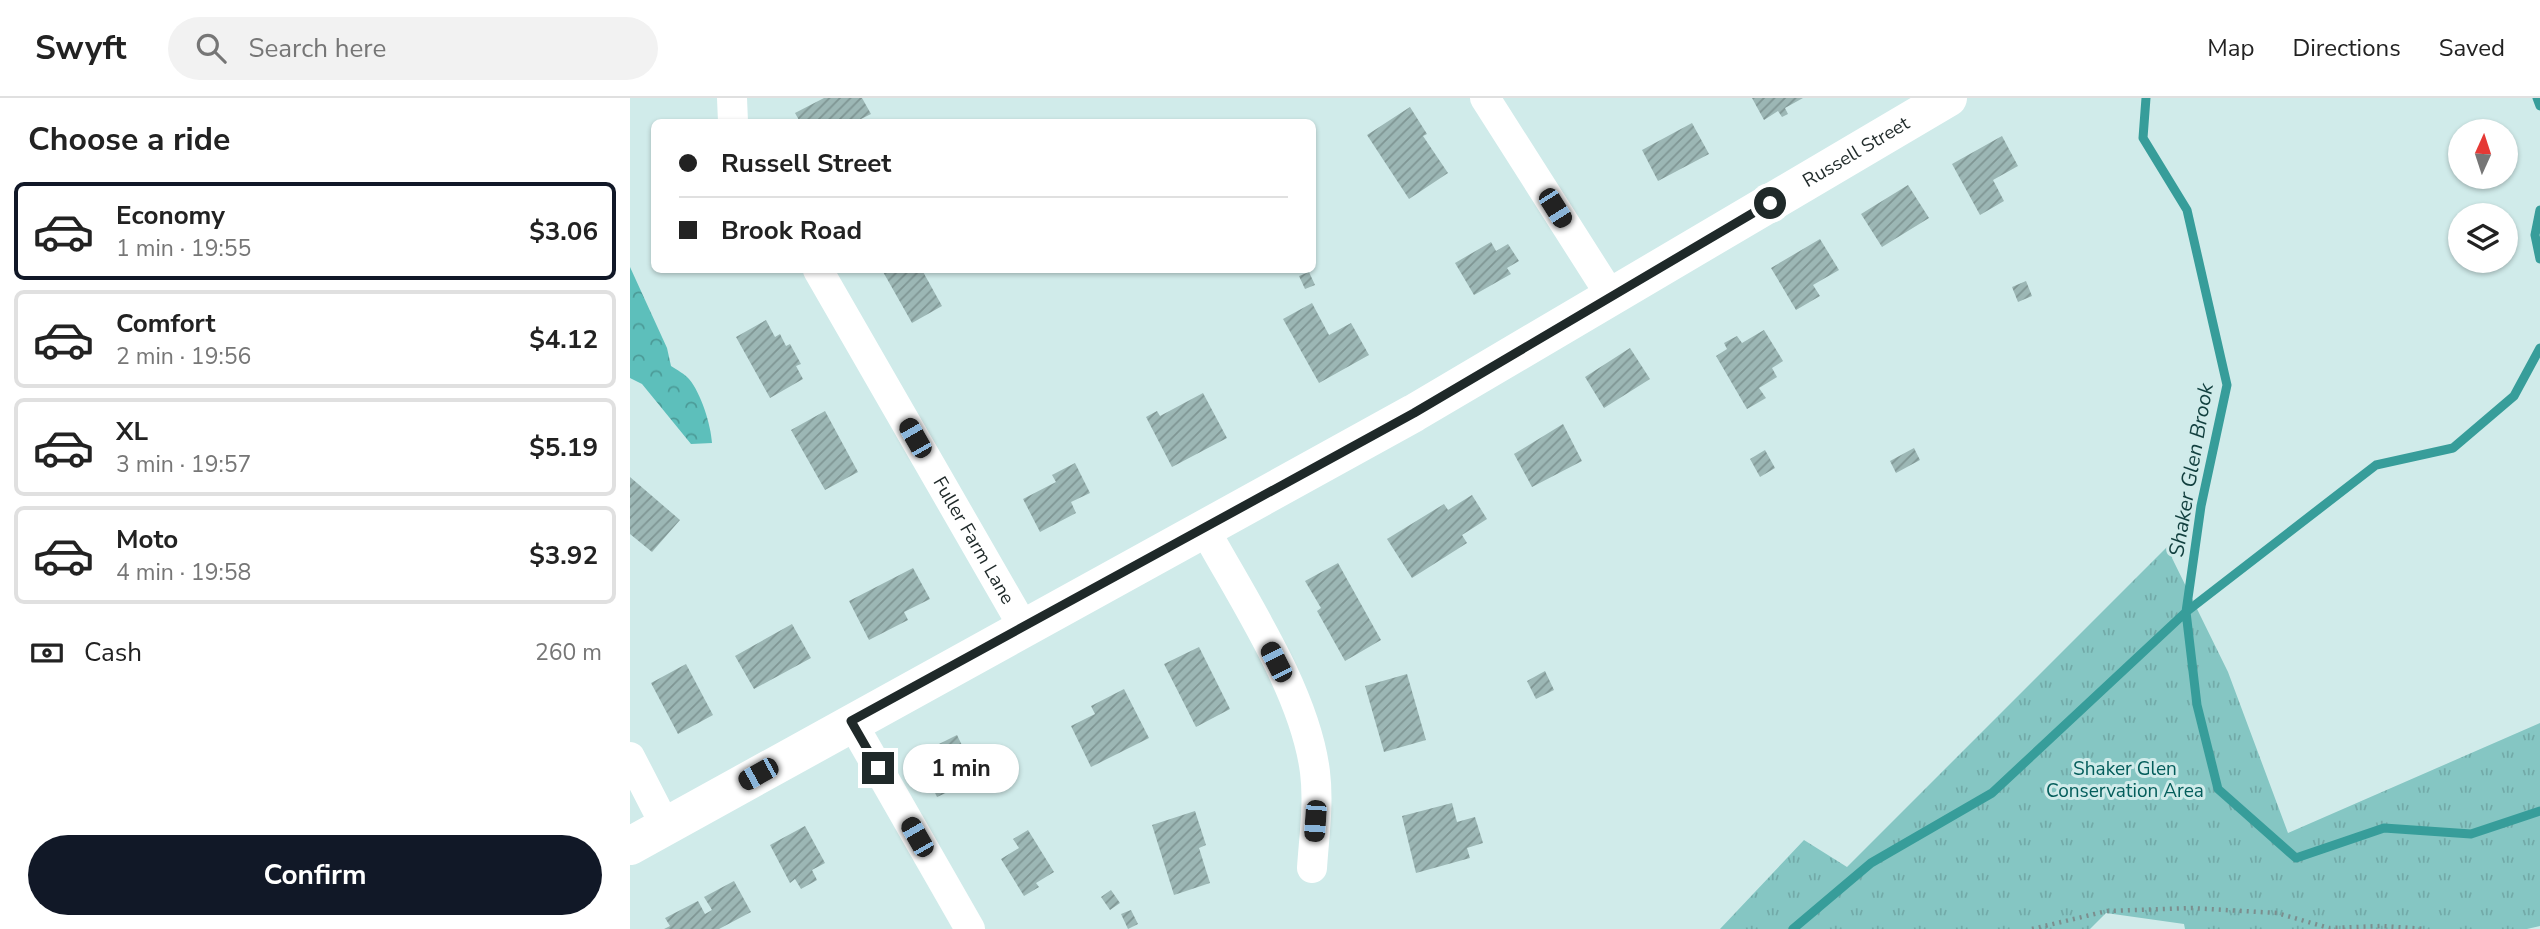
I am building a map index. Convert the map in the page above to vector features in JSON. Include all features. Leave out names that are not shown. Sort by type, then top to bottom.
[{"type":"street","points":[[732,98],[733,119]]},
{"type":"street","points":[[1485,98],[1611,296]]},
{"type":"street","name":"Russell Street","points":[[630,846],[851,721],[1205,530],[1414,413],[1948,98]]},
{"type":"street","name":"Fuller Farm Lane","points":[[820,273],[1024,628]]},
{"type":"street","points":[[1205,530],[1288,686],[1307,733],[1316,786],[1312,868]]},
{"type":"street","points":[[851,721],[970,929]]},
{"type":"street","points":[[630,757],[666,827]]},
{"type":"path","points":[[2032,929],[2107,911],[2192,908],[2277,913],[2329,928],[2382,926],[2426,929]]},
{"type":"green space","points":[[630,267],[667,348],[671,366],[687,377],[698,392],[712,443],[691,444],[642,384],[630,378]]},
{"type":"green space","name":"Shaker Glen Conservation Area","points":[[2176,538],[2172,558],[2228,672],[2288,833],[2540,723],[2540,926],[2527,929],[2185,929],[2184,924],[2106,913],[2090,929],[1720,929],[1804,840],[1847,867]]},
{"type":"building","points":[[824,98],[862,98],[871,114],[861,119],[798,119],[795,113]]},
{"type":"building","points":[[1752,98],[1803,98],[1785,108],[1788,114],[1782,117],[1778,111],[1764,120]]},
{"type":"building","points":[[1410,107],[1427,134],[1423,136],[1448,173],[1409,199],[1367,135]]},
{"type":"building","points":[[1692,123],[1709,154],[1658,181],[1642,150]]},
{"type":"building","points":[[2002,136],[2018,166],[1993,180],[2004,201],[1980,215],[1952,164]]},
{"type":"building","points":[[1908,185],[1929,218],[1882,247],[1861,214]]},
{"type":"building","points":[[1820,239],[1839,270],[1813,285],[1820,296],[1796,310],[1771,268]]},
{"type":"building","points":[[1491,242],[1496,251],[1508,244],[1519,261],[1507,268],[1511,274],[1474,295],[1455,263]]},
{"type":"building","points":[[884,273],[924,273],[942,306],[912,323]]},
{"type":"building","points":[[1309,273],[1315,285],[1305,289],[1299,276]]},
{"type":"building","points":[[2026,281],[2032,296],[2018,302],[2012,287]]},
{"type":"building","points":[[1312,303],[1329,335],[1351,323],[1369,355],[1319,383],[1283,319]]},
{"type":"building","points":[[766,320],[775,337],[780,334],[786,346],[790,344],[801,364],[796,366],[803,379],[770,398],[736,337]]},
{"type":"building","points":[[1764,330],[1783,361],[1772,368],[1777,377],[1759,388],[1766,398],[1747,409],[1716,356],[1727,349],[1724,343],[1737,336],[1742,343]]},
{"type":"building","points":[[1630,348],[1650,379],[1604,408],[1585,377]]},
{"type":"building","points":[[1203,393],[1227,438],[1172,467],[1146,417],[1157,411],[1160,416]]},
{"type":"building","points":[[825,411],[858,472],[825,490],[791,430]]},
{"type":"building","points":[[1563,424],[1582,461],[1532,487],[1514,454]]},
{"type":"building","points":[[1914,448],[1920,460],[1896,473],[1890,461]]},
{"type":"building","points":[[1765,450],[1775,468],[1760,477],[1750,459]]},
{"type":"building","points":[[1075,463],[1090,493],[1071,502],[1076,513],[1040,532],[1023,499],[1056,482],[1052,475]]},
{"type":"building","points":[[630,477],[680,520],[652,552],[630,534]]},
{"type":"building","points":[[1472,495],[1487,519],[1462,535],[1467,543],[1412,578],[1387,539],[1444,504],[1448,510]]},
{"type":"building","points":[[1338,563],[1381,640],[1345,661],[1317,611],[1321,608],[1305,581]]},
{"type":"building","points":[[913,568],[930,599],[904,612],[908,620],[869,640],[849,601]]},
{"type":"building","points":[[792,624],[811,658],[754,689],[735,656]]},
{"type":"building","points":[[1199,647],[1230,709],[1196,727],[1164,664]]},
{"type":"building","points":[[686,664],[713,715],[678,734],[651,683]]},
{"type":"building","points":[[1545,671],[1554,690],[1536,699],[1527,681]]},
{"type":"building","points":[[1407,674],[1426,740],[1384,752],[1365,686]]},
{"type":"building","points":[[1124,689],[1149,738],[1091,767],[1071,726],[1095,714],[1091,706]]},
{"type":"building","points":[[957,735],[978,778],[937,797],[917,755]]},
{"type":"building","points":[[989,774],[995,787],[986,792],[979,779]]},
{"type":"building","points":[[1452,803],[1457,822],[1475,817],[1483,843],[1467,848],[1470,858],[1416,873],[1402,816]]},
{"type":"building","points":[[1195,811],[1206,845],[1199,848],[1210,883],[1174,895],[1152,825]]},
{"type":"building","points":[[805,826],[825,863],[812,870],[817,880],[801,889],[795,879],[790,883],[770,845]]},
{"type":"building","points":[[1028,830],[1054,872],[1036,883],[1039,887],[1024,896],[1001,859],[1019,848],[1013,839]]},
{"type":"building","points":[[734,881],[751,912],[719,929],[664,929],[670,926],[665,918],[698,901],[705,914],[712,910],[704,897]]},
{"type":"building","points":[[1111,890],[1120,903],[1110,910],[1101,897]]},
{"type":"building","points":[[1131,910],[1138,924],[1128,929],[1121,914]]},
{"type":"waterway","name":"Shaker Glen Brook","points":[[2146,98],[2143,138],[2187,210],[2227,385],[2201,506],[2186,612],[2197,705],[2218,789],[2296,858],[2384,828],[2471,834],[2540,811]]},
{"type":"waterway","name":"Shaker Glen Brook","points":[[2537,98],[2540,106]]},
{"type":"waterway","name":"Shaker Glen Brook","points":[[2540,210],[2535,235],[2540,259]]},
{"type":"waterway","name":"Shaker Glen Brook","points":[[1793,929],[1871,863],[1992,793],[2186,612],[2376,465],[2453,448],[2514,396],[2540,348]]},
{"type":"route","points":[[878,768],[851,721],[1205,530],[1414,413],[1770,203]]}]
